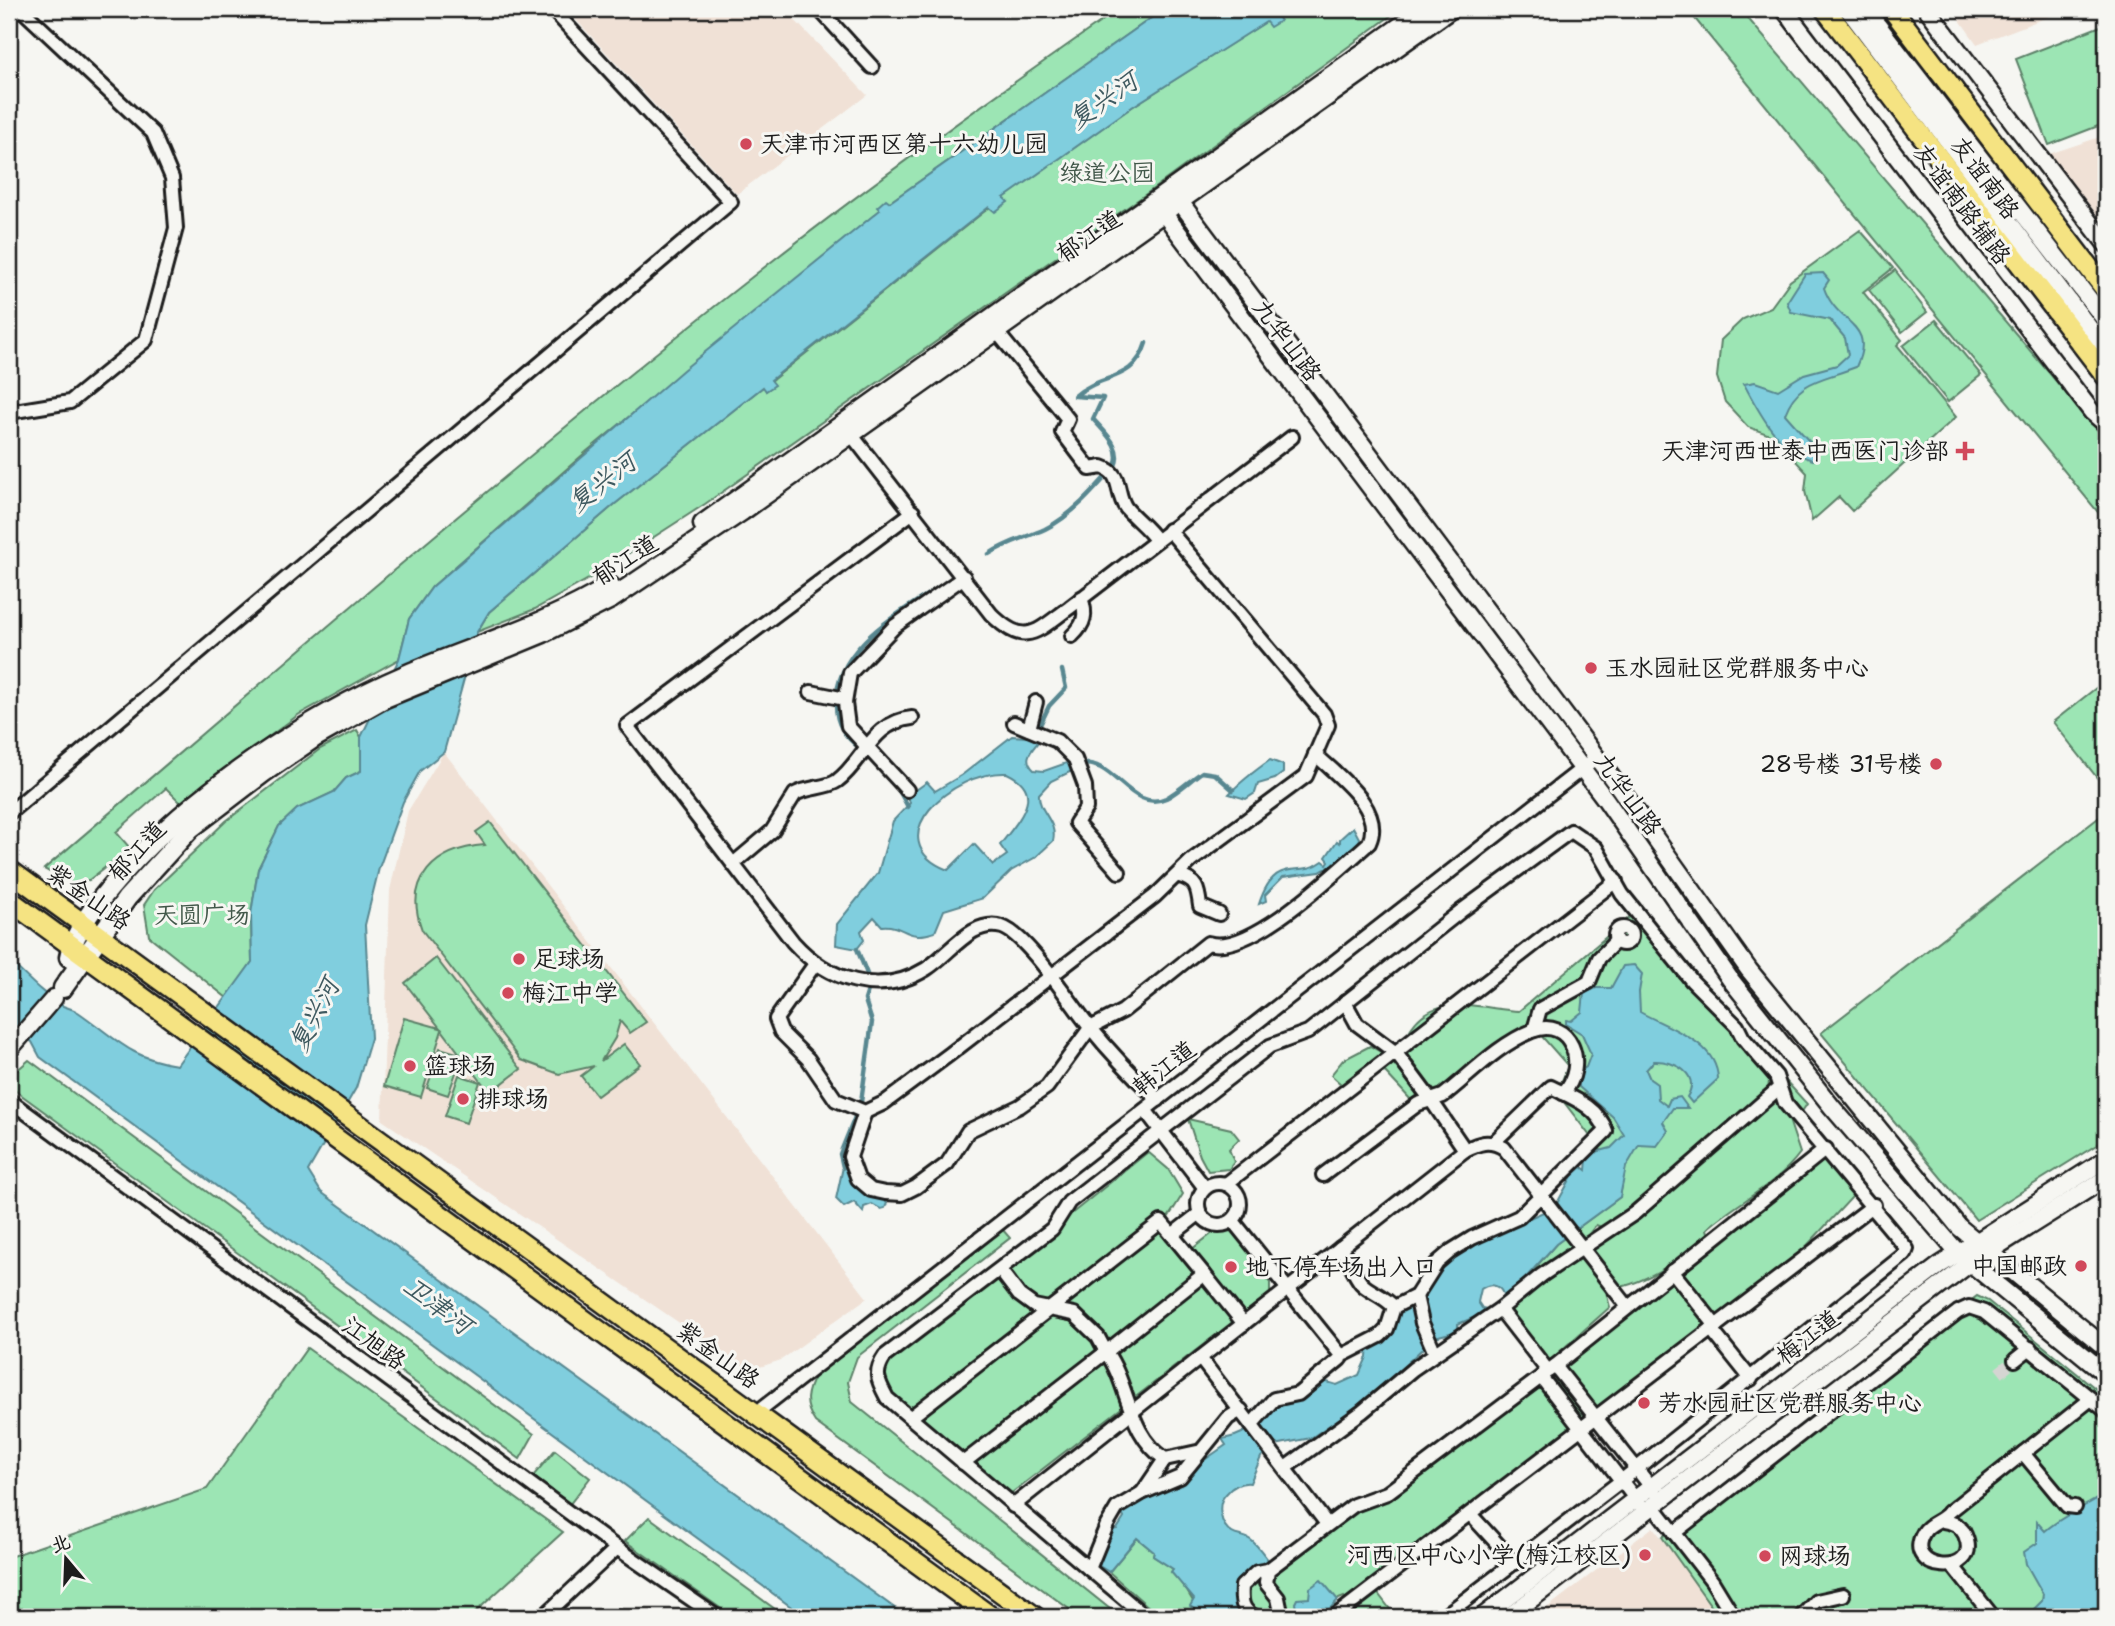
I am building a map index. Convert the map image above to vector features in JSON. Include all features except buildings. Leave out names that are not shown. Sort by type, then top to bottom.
[{"type":"main road","name":"郁江道","points":[[59,993],[78,952],[93,929],[127,898],[191,828],[311,732],[543,632],[609,594],[698,528],[848,429],[1159,207],[1425,9]]},
{"type":"main road","name":"郁江道","points":[[1175,195],[1450,9]]},
{"type":"main road","name":"友谊南路","points":[[1825,9],[2106,376]]},
{"type":"main road","name":"友谊南路","points":[[1892,9],[2106,290]]},
{"type":"main road","name":"紫金山路","points":[[9,870],[1035,1617]]},
{"type":"main road","name":"紫金山路","points":[[9,900],[991,1617]]},
{"type":"street","points":[[9,412],[70,402],[146,340],[176,228],[172,178],[153,132],[21,9]]},
{"type":"street","points":[[9,813],[731,202],[552,9]]},
{"type":"street","points":[[819,9],[872,67]]},
{"type":"street","name":"友谊南路辅路","points":[[1784,9],[2092,412],[2106,424]]},
{"type":"street","points":[[1848,9],[2106,350]]},
{"type":"street","points":[[1865,9],[2106,321]]},
{"type":"street","points":[[1927,9],[2106,244]]},
{"type":"street","name":"九华山路","points":[[1175,195],[1597,757],[1749,970],[1980,1247],[2106,1348]]},
{"type":"street","name":"九华山路","points":[[1159,207],[1581,768],[1730,979],[1832,1107],[1964,1258],[2106,1374]]},
{"type":"street","points":[[992,326],[1068,419],[1062,432],[1090,469],[1112,473],[1124,505],[1142,521],[1156,540]]},
{"type":"street","points":[[848,429],[1004,627],[1023,635],[1033,634],[1292,438]]},
{"type":"street","points":[[913,512],[626,726],[793,942],[815,964],[843,979],[869,982],[904,978],[926,969],[971,934],[989,926],[1009,930],[1022,940],[1090,1028],[1158,1100]]},
{"type":"street","points":[[815,964],[776,1019],[781,1032],[816,1068],[836,1100],[859,1111],[884,1103],[1180,876],[1191,861],[1306,776],[1328,725],[1324,714],[1169,530]]},
{"type":"street","points":[[907,790],[864,749],[848,726],[845,699],[850,673],[895,626],[964,578]]},
{"type":"street","points":[[1072,636],[1084,622],[1086,610],[1082,598]]},
{"type":"street","points":[[811,692],[845,699]]},
{"type":"street","points":[[1035,730],[1036,702]]},
{"type":"street","points":[[733,864],[772,831],[795,794],[836,781],[892,723],[912,718]]},
{"type":"street","points":[[1014,723],[1021,728],[1035,730],[1068,748],[1077,765],[1087,808],[1076,823],[1119,872]]},
{"type":"street","points":[[859,1111],[850,1157],[853,1167],[863,1186],[871,1190],[902,1194],[941,1171],[968,1131],[1020,1106],[1047,1087],[1090,1028],[1123,1012],[1208,943],[1218,947],[1233,945],[1304,900],[1369,843],[1373,834],[1370,811],[1315,754]]},
{"type":"street","name":"韩江道","points":[[756,1413],[1597,757]]},
{"type":"street","points":[[1146,1617],[887,1398],[876,1378],[878,1366],[885,1356],[1052,1229],[1069,1202],[1270,1046],[1308,1032],[1564,833],[1571,831],[1596,848],[1622,894],[1692,981],[1737,1026],[1743,1038],[1776,1076],[1785,1103],[1906,1244],[1905,1254],[1637,1469],[1443,1617]]},
{"type":"street","points":[[1180,876],[1190,878],[1195,884],[1200,906],[1212,913]]},
{"type":"street","points":[[1205,1188],[1226,1184],[1616,881]]},
{"type":"street","points":[[1323,1175],[1418,1104],[1443,1096],[1534,1030],[1540,1009],[1589,982],[1599,958],[1616,941],[1619,929],[1629,931],[1643,919]]},
{"type":"street","points":[[10,1048],[59,993]]},
{"type":"street","points":[[1345,1002],[1357,1024],[1396,1053],[1465,1150]]},
{"type":"street","points":[[1534,1030],[1554,1031],[1568,1037],[1575,1050],[1572,1084],[1563,1093]]},
{"type":"street","points":[[1252,1424],[1274,1399],[1298,1394],[1342,1355],[1380,1336],[1387,1329],[1394,1307],[1416,1296],[1437,1263],[1451,1251],[1472,1238],[1510,1224],[1545,1201],[1606,1131],[1602,1118],[1551,1087],[1494,1142]]},
{"type":"street","points":[[1285,1468],[1435,1353],[1635,1213],[1779,1088]]},
{"type":"street","name":"江旭路","points":[[9,1100],[617,1548],[717,1617]]},
{"type":"street","points":[[1145,1110],[1205,1188]]},
{"type":"street","points":[[1013,1506],[1465,1150],[1479,1143],[1494,1142],[1504,1148],[1628,1307]]},
{"type":"street","points":[[1255,1617],[1248,1614],[1241,1601],[1242,1586],[1257,1573],[1268,1570],[1354,1505],[1387,1493],[1548,1371],[1826,1149]]},
{"type":"street","name":"梅江道","points":[[1507,1617],[1649,1500],[1964,1258],[2106,1159]]},
{"type":"street","name":"梅江道","points":[[1980,1247],[2106,1178]]},
{"type":"street","points":[[1205,1188],[1199,1200],[1200,1213],[1215,1225],[1233,1221],[1238,1214],[1240,1199],[1226,1184]]},
{"type":"street","points":[[1334,1617],[1874,1205]]},
{"type":"street","points":[[1172,1235],[1200,1213]]},
{"type":"street","points":[[1233,1221],[1342,1355]]},
{"type":"street","points":[[911,1417],[1161,1222],[1244,1324]]},
{"type":"street","points":[[1340,1248],[1353,1263],[1360,1282],[1384,1295],[1394,1307]]},
{"type":"street","points":[[1000,1270],[1019,1295],[1034,1306],[1052,1307],[1074,1314],[1087,1325],[1115,1365],[1130,1413],[1153,1450],[1165,1459]]},
{"type":"street","points":[[1671,1271],[1751,1379]]},
{"type":"street","points":[[963,1463],[1204,1274]]},
{"type":"street","points":[[1416,1296],[1422,1324],[1435,1353]]},
{"type":"street","points":[[1674,1533],[1969,1307],[1984,1312],[2106,1411]]},
{"type":"street","points":[[1500,1309],[1548,1371],[1581,1429],[1621,1481],[1649,1500]]},
{"type":"street","points":[[2015,1360],[2030,1348]]},
{"type":"street","points":[[1200,1358],[1328,1524]]},
{"type":"street","points":[[1548,1371],[1596,1417],[1637,1469],[1649,1500],[1712,1581],[1734,1617]]},
{"type":"street","points":[[1943,1521],[1957,1525],[1966,1538],[1965,1553],[1952,1565],[1933,1564],[1921,1547],[1924,1532],[1943,1521],[1949,1512],[2091,1399]]},
{"type":"street","points":[[1089,1569],[1117,1508],[1142,1493],[1180,1477],[1197,1452],[1210,1443],[1228,1418],[1241,1410]]},
{"type":"street","points":[[1142,1493],[1165,1459],[1197,1452]]},
{"type":"street","points":[[2023,1453],[2067,1506],[2075,1507]]},
{"type":"street","name":"梅江道","points":[[1482,1617],[1649,1500]]},
{"type":"street","points":[[1470,1514],[1515,1563]]},
{"type":"street","points":[[543,1617],[617,1548]]},
{"type":"street","points":[[1952,1565],[1990,1613]]},
{"type":"street","points":[[1268,1570],[1266,1583],[1278,1598],[1283,1617]]},
{"type":"street","points":[[1801,1617],[1816,1601],[1843,1595]]},
{"type":"shaded area","name":"天津市河西区第十六幼儿园","points":[[566,9],[784,9],[867,95],[737,194]]},
{"type":"shaded area","points":[[1952,9],[2069,9],[1977,44]]},
{"type":"shaded area","points":[[2106,135],[2106,226],[2049,154]]},
{"type":"shaded area","name":"梅江中学","points":[[444,752],[867,1298],[781,1360],[760,1367],[744,1367],[382,1120],[390,890],[408,811]]},
{"type":"shaded area","name":"河西区中心小学(梅江校区)","points":[[1653,1527],[1713,1604],[1719,1617],[1535,1617]]},
{"type":"green space","name":"绿道公园","points":[[1119,9],[1164,9],[890,202],[586,452],[432,587],[409,619],[399,659],[298,715],[181,803],[166,788],[116,832],[130,848],[89,880],[72,884],[44,869],[402,564],[674,339],[853,200]]},
{"type":"green space","name":"绿道公园","points":[[1288,9],[1400,9],[1142,197],[705,504],[592,577],[535,609],[477,632],[489,612],[615,504],[764,386],[766,391],[774,385],[771,381],[990,207],[1007,202],[1003,198],[1132,107],[1267,21],[1279,21],[1277,16]]},
{"type":"green space","points":[[1687,9],[1740,9],[2106,440],[2106,522]]},
{"type":"green space","points":[[2106,24],[2106,123],[2049,145],[2016,59]]},
{"type":"green space","points":[[1860,230],[1893,268],[1863,292],[1902,340],[1897,345],[1956,417],[1852,511],[1839,497],[1812,521],[1805,491],[1807,473],[1773,436],[1748,427],[1725,402],[1717,377],[1721,340],[1743,319],[1771,307],[1790,281]]},
{"type":"green space","points":[[1895,270],[1927,312],[1902,332],[1869,290]]},
{"type":"green space","points":[[1936,320],[1981,375],[1948,402],[1903,346]]},
{"type":"green space","points":[[2106,680],[2106,789],[2053,722]]},
{"type":"green space","name":"天圆广场","points":[[357,730],[361,737],[361,771],[346,778],[334,792],[297,809],[279,826],[258,869],[251,914],[252,962],[227,998],[149,936],[144,905],[154,890],[226,821],[320,749]]},
{"type":"green space","points":[[2106,812],[2106,1139],[1976,1220],[1821,1033]]},
{"type":"green space","points":[[490,822],[646,1022],[630,1033],[620,1021],[615,1038],[601,1061],[624,1044],[640,1064],[597,1096],[581,1076],[594,1066],[559,1074],[521,1060],[422,930],[417,912],[420,882],[438,860],[451,853],[485,845],[476,832]]},
{"type":"green space","points":[[1632,915],[1690,990],[1732,1031],[1769,1080],[1768,1092],[1604,1228],[1596,1225],[1577,1249],[1534,1277],[1528,1276],[1556,1244],[1620,1197],[1623,1179],[1557,1093],[1568,1066],[1531,1024],[1443,1092],[1412,1101],[1385,1072],[1343,1086],[1331,1075],[1343,1060],[1370,1046],[1386,1055],[1402,1048],[1410,1029],[1421,1016],[1434,1009],[1465,1005],[1519,1011]]},
{"type":"green space","points":[[436,958],[521,1069],[490,1093],[462,1056],[448,1095],[427,1088],[440,1048],[460,1054],[442,1030],[421,1097],[384,1086],[404,1018],[440,1028],[405,983]]},
{"type":"green space","points":[[29,1060],[534,1434],[520,1459],[9,1086],[9,1077]]},
{"type":"green space","name":"排球场","points":[[459,1075],[480,1082],[466,1123],[445,1116]]},
{"type":"green space","points":[[1785,1080],[1807,1104],[1801,1113],[1788,1117],[1800,1153],[1790,1165],[1707,1229],[1709,1236],[1674,1262],[1631,1284],[1605,1288],[1610,1307],[1547,1363],[1506,1310],[1555,1276]]},
{"type":"green space","points":[[1188,1119],[1231,1129],[1239,1139],[1229,1149],[1234,1162],[1229,1169],[1208,1171]]},
{"type":"green space","points":[[1148,1152],[1168,1169],[1183,1194],[1168,1218],[1192,1249],[1214,1232],[1232,1228],[1270,1283],[1270,1293],[1009,1495],[885,1387],[882,1375],[889,1361]]},
{"type":"green space","points":[[1825,1158],[1853,1196],[1802,1251],[1370,1583],[1396,1617],[1375,1617],[1371,1612],[1356,1617],[1344,1597],[1305,1612],[1313,1617],[1248,1617],[1242,1611],[1236,1591],[1247,1574],[1254,1569],[1272,1571]]},
{"type":"green space","points":[[1002,1229],[1010,1238],[857,1357],[848,1382],[852,1402],[1120,1617],[1080,1617],[815,1422],[807,1404],[815,1375]]},
{"type":"green space","points":[[1977,1296],[1988,1301],[2106,1397],[2106,1617],[1719,1617],[1662,1537]]},
{"type":"green space","points":[[307,1348],[563,1532],[470,1617],[9,1617],[9,1557],[207,1489]]},
{"type":"green space","points":[[555,1450],[590,1478],[569,1505],[533,1476]]},
{"type":"green space","points":[[649,1517],[786,1617],[733,1617],[625,1541]]},
{"type":"green space","points":[[1137,1538],[1154,1552],[1153,1556],[1173,1569],[1171,1572],[1187,1590],[1198,1612],[1192,1617],[1160,1617],[1109,1572]]},
{"type":"water","points":[[1164,9],[1288,9],[1277,16],[1280,21],[1270,27],[1266,22],[1132,107],[1004,198],[1008,202],[995,212],[989,207],[771,380],[775,385],[766,391],[763,387],[615,504],[489,612],[477,632],[444,752],[420,771],[403,802],[379,868],[365,925],[371,1038],[356,1088],[308,1171],[321,1192],[907,1617],[805,1617],[40,1057],[32,1042],[9,1027],[9,960],[48,996],[78,1012],[124,1046],[147,1057],[177,1065],[252,962],[251,914],[258,869],[279,826],[297,809],[334,792],[346,778],[361,771],[361,737],[399,659],[409,619],[432,587],[683,370],[880,210],[877,207],[886,199],[890,202]]},
{"type":"water","points":[[1823,273],[1829,280],[1824,288],[1830,300],[1859,332],[1862,341],[1856,367],[1805,387],[1790,402],[1785,414],[1816,449],[1813,460],[1790,448],[1771,430],[1744,384],[1755,382],[1778,390],[1804,374],[1837,365],[1848,355],[1845,338],[1830,320],[1791,312],[1787,302],[1805,274]]},
{"type":"water","points":[[1012,736],[1041,738],[1028,757],[1034,770],[1044,771],[1072,761],[1074,770],[1051,781],[1039,794],[1041,806],[1053,828],[1053,841],[1036,857],[1011,871],[983,898],[944,910],[935,932],[925,935],[912,934],[882,926],[874,917],[861,931],[864,940],[857,949],[836,945],[837,924],[878,873],[893,821],[910,803],[908,796],[927,782],[935,791],[962,775]],"holes":[[[1007,773],[1026,789],[1027,798],[1020,817],[1000,845],[1007,855],[993,865],[974,844],[948,870],[927,857],[919,842],[920,826],[930,810],[945,795],[964,783],[986,775]]]},
{"type":"water","points":[[1270,760],[1283,765],[1283,773],[1275,779],[1258,784],[1255,793],[1246,799],[1229,794],[1243,781]]},
{"type":"water","points":[[1353,827],[1360,840],[1344,858],[1320,872],[1283,877],[1265,895],[1266,901],[1259,904],[1266,888],[1280,873],[1314,866],[1323,861],[1327,864],[1329,861],[1326,857],[1337,841],[1340,843],[1340,839]]},
{"type":"water","points":[[1634,965],[1642,974],[1640,1012],[1700,1045],[1716,1066],[1718,1079],[1692,1103],[1687,1097],[1691,1082],[1688,1075],[1670,1063],[1654,1061],[1646,1070],[1650,1079],[1657,1084],[1658,1099],[1667,1106],[1670,1099],[1680,1097],[1688,1108],[1673,1108],[1663,1122],[1668,1131],[1657,1146],[1639,1145],[1626,1167],[1620,1197],[1556,1244],[1502,1304],[1503,1294],[1499,1288],[1490,1285],[1481,1289],[1478,1302],[1482,1308],[1492,1310],[1458,1324],[1458,1331],[1435,1337],[1373,1395],[1311,1438],[1275,1445],[1261,1457],[1250,1483],[1236,1485],[1226,1494],[1220,1509],[1225,1525],[1232,1533],[1252,1541],[1270,1562],[1244,1577],[1235,1591],[1239,1608],[1248,1617],[1192,1617],[1198,1612],[1190,1606],[1194,1599],[1171,1572],[1173,1569],[1153,1556],[1154,1552],[1137,1538],[1109,1572],[1099,1566],[1110,1530],[1117,1529],[1124,1518],[1120,1509],[1142,1496],[1168,1490],[1181,1481],[1198,1456],[1203,1461],[1226,1445],[1222,1439],[1247,1430],[1283,1395],[1317,1379],[1337,1385],[1359,1375],[1367,1357],[1368,1345],[1394,1313],[1458,1249],[1555,1207],[1572,1176],[1582,1167],[1586,1170],[1587,1159],[1592,1153],[1611,1148],[1624,1135],[1613,1117],[1579,1087],[1579,1072],[1586,1067],[1591,1054],[1582,1034],[1566,1024],[1566,1020],[1571,1021],[1582,1012],[1584,993],[1596,988],[1611,988],[1623,966]]},
{"type":"water","points":[[843,1167],[850,1172],[852,1182],[869,1197],[881,1197],[887,1203],[885,1208],[881,1209],[872,1204],[864,1207],[863,1212],[854,1202],[844,1207],[836,1199]]},
{"type":"water","points":[[2106,1493],[2106,1617],[2026,1617],[2042,1601],[2043,1594],[2026,1564],[2024,1552],[2037,1543],[2037,1522],[2045,1531]]},
{"type":"water","points":[[1321,1580],[1338,1600],[1322,1617],[1297,1617],[1297,1599],[1309,1598],[1310,1588]]},
{"type":"waterway","points":[[989,554],[1055,523],[1083,501],[1115,466],[1115,446],[1093,419],[1103,398],[1075,396],[1134,365],[1146,343]]},
{"type":"waterway","points":[[861,749],[842,730],[836,711],[839,683],[847,664],[874,632],[945,583]]},
{"type":"waterway","points":[[1038,729],[1049,706],[1066,688],[1062,670]]},
{"type":"waterway","points":[[1078,765],[1090,764],[1101,768],[1132,792],[1153,801],[1166,798],[1202,772],[1215,774],[1233,790]]},
{"type":"waterway","points":[[896,785],[908,807]]},
{"type":"waterway","points":[[843,1167],[840,1154],[861,1102],[872,1022],[865,1000],[869,987],[867,974],[857,949]]},
{"type":"tunnel","points":[[1999,1373],[2015,1360]]},
{"type":"place","name":"天津市河西区第十六幼儿园","points":[[746,144]]},
{"type":"place","name":"天津河西世泰中西医门诊部","points":[[1965,451]]},
{"type":"place","name":"玉水园社区党群服务中心","points":[[1591,668]]},
{"type":"place","name":"28号楼 31号楼","points":[[1936,764]]},
{"type":"place","name":"足球场","points":[[519,959]]},
{"type":"place","name":"梅江中学","points":[[508,993]]},
{"type":"place","name":"篮球场","points":[[410,1066]]},
{"type":"place","name":"排球场","points":[[463,1099]]},
{"type":"place","name":"中国邮政","points":[[2081,1266]]},
{"type":"place","name":"地下停车场出入口","points":[[1231,1267]]},
{"type":"place","name":"芳水园社区党群服务中心","points":[[1644,1403]]},
{"type":"place","name":"河西区中心小学(梅江校区)","points":[[1645,1555]]},
{"type":"place","name":"网球场","points":[[1765,1556]]},
{"type":"water label","name":"复兴河","points":[[1103,100]]},
{"type":"water label","name":"复兴河","points":[[602,482]]},
{"type":"water label","name":"复兴河","points":[[314,1015]]},
{"type":"water label","name":"卫津河","points":[[438,1305]]}]
